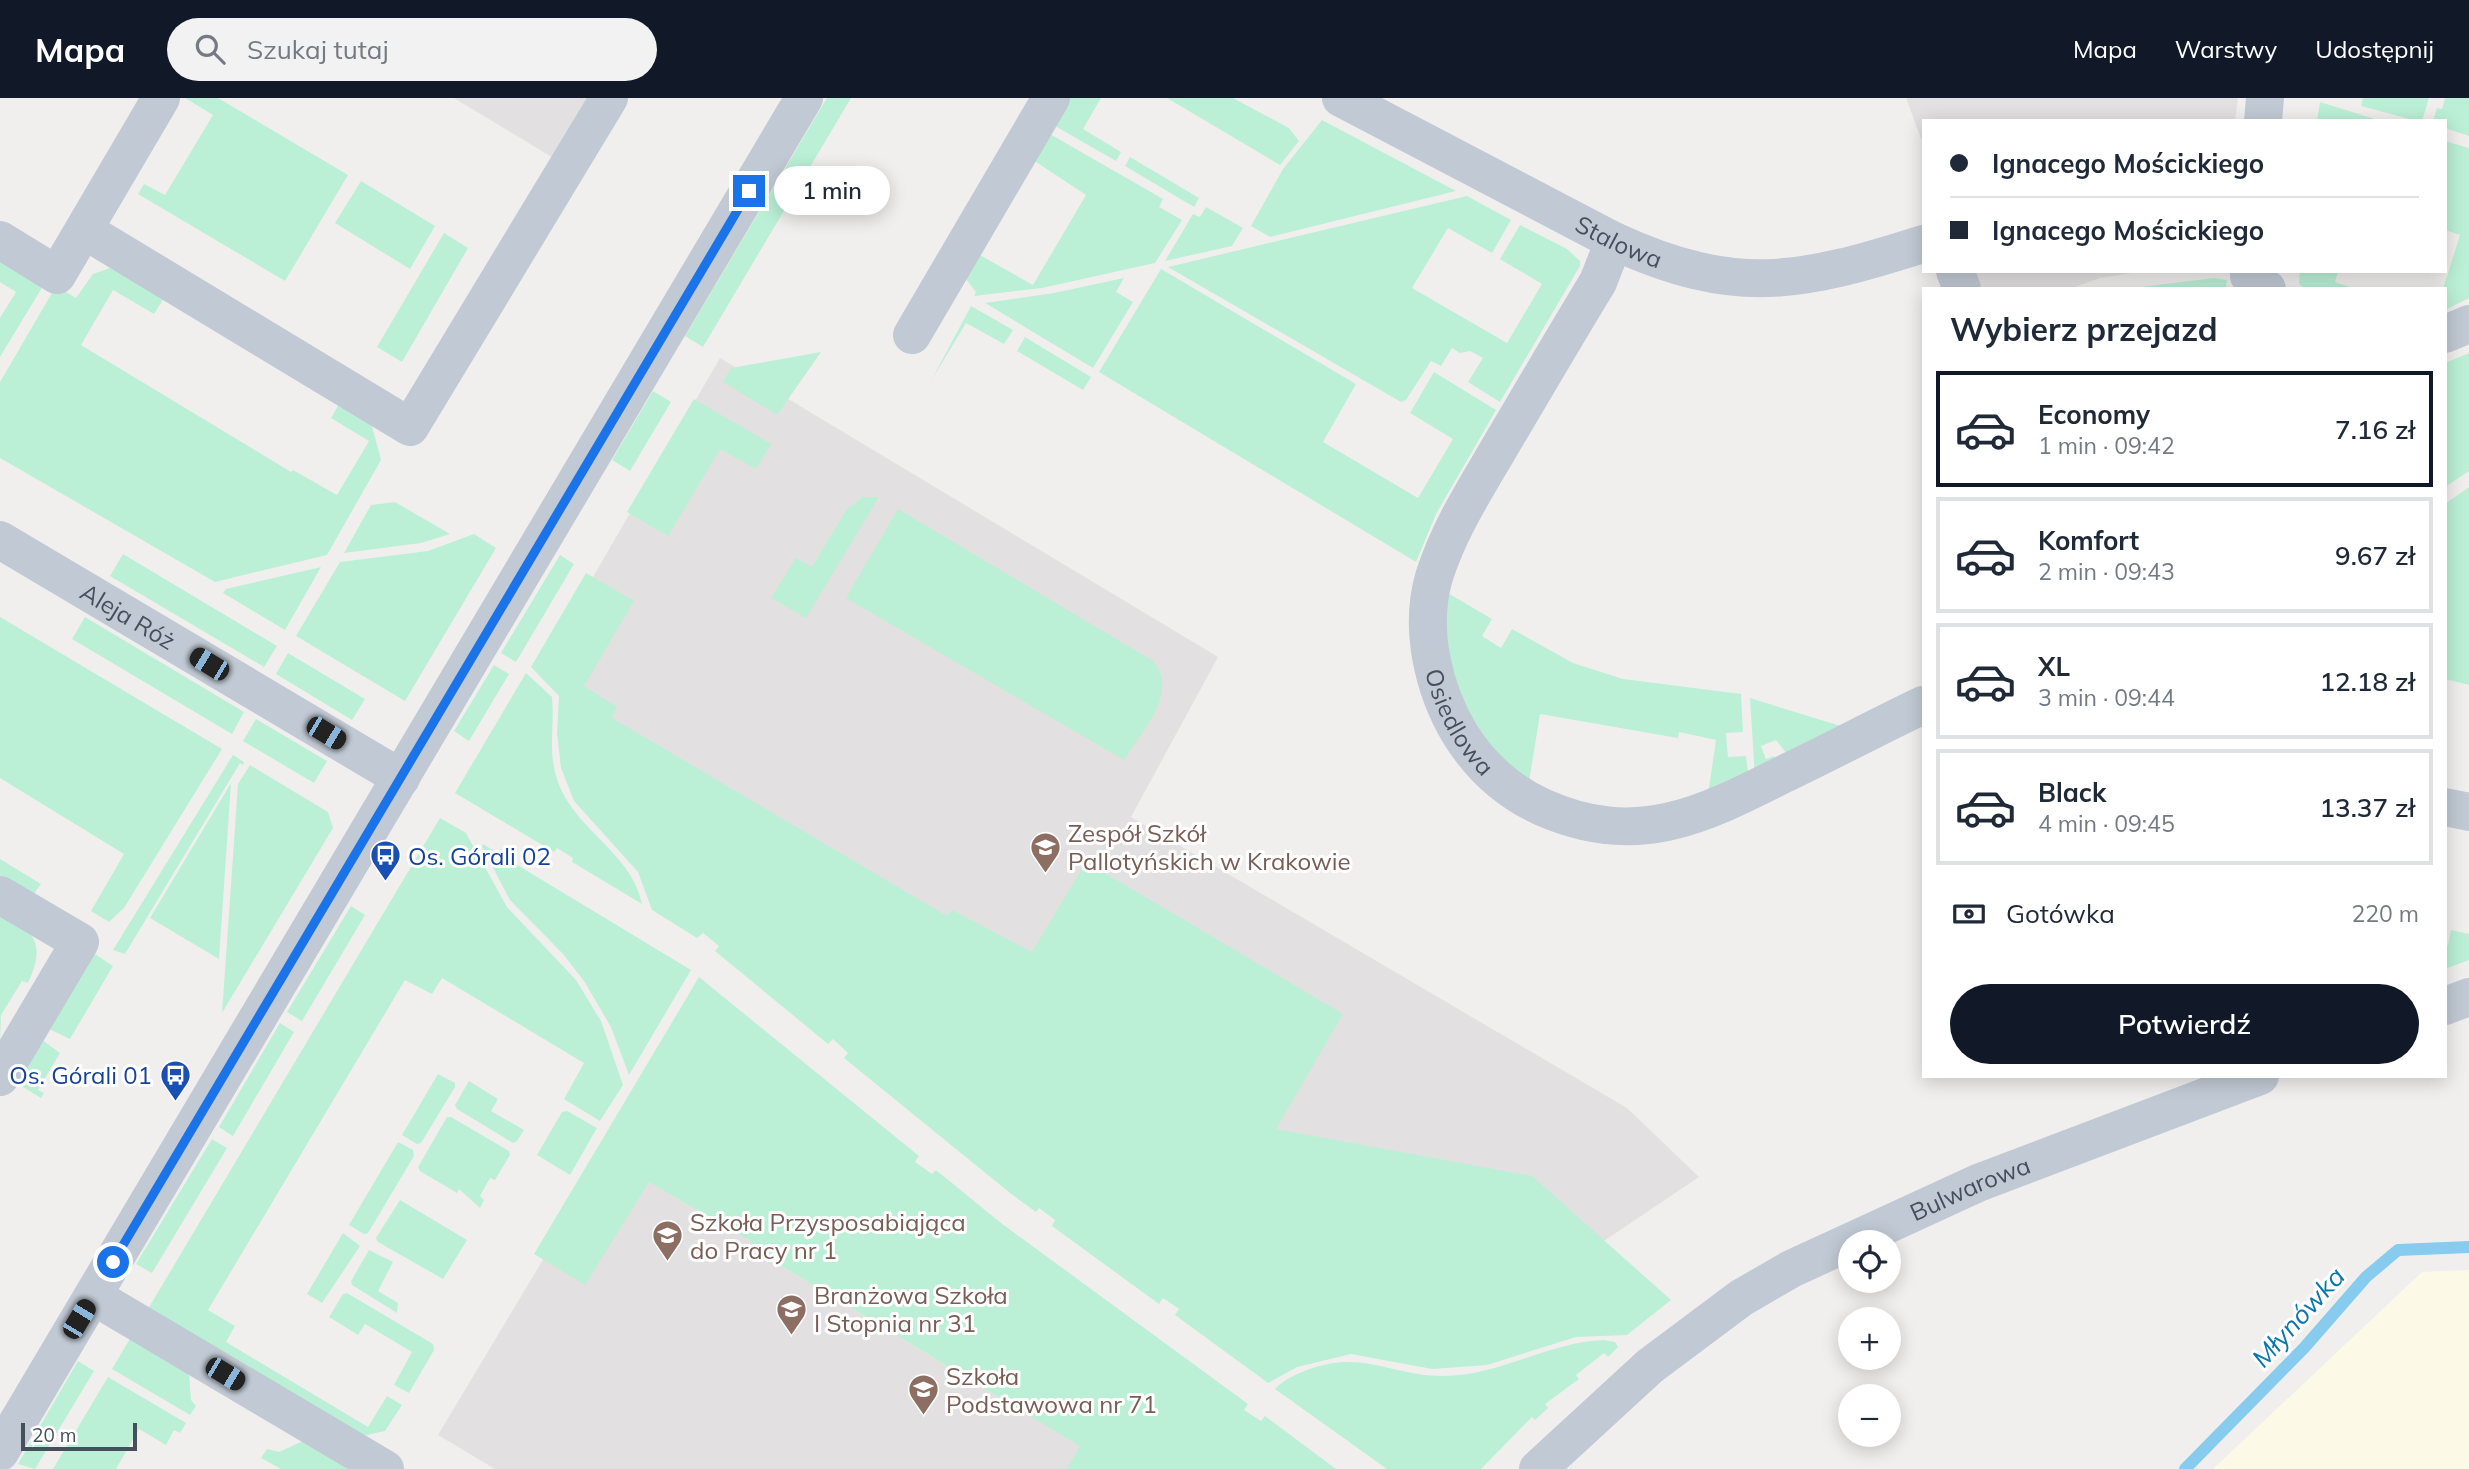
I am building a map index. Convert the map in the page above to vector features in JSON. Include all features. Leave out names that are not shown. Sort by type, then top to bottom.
[{"type":"street","points":[[0,240],[57,275],[161,98]]},
{"type":"street","points":[[84,230],[410,427],[609,98]]},
{"type":"street","points":[[0,1452],[804,98]]},
{"type":"street","points":[[912,335],[1051,98]]},
{"type":"street","name":"Stalowa","points":[[1341,98],[1614,241],[1644,255],[1698,271],[1720,276],[1782,279],[1847,268],[1922,244]]},
{"type":"street","points":[[2263,119],[2265,98]]},
{"type":"street","name":"Osiedlowa","points":[[1614,241],[1598,282],[1460,515],[1433,579],[1428,612],[1431,658],[1441,693],[1469,748],[1501,782],[1555,813],[1604,826],[1658,825],[1720,807],[1922,706]]},
{"type":"street","points":[[2447,333],[2469,324]]},
{"type":"street","name":"Aleja Róż","points":[[0,540],[401,778]]},
{"type":"street","points":[[2447,808],[2469,813]]},
{"type":"street","points":[[0,895],[80,942],[0,1077]]},
{"type":"street","points":[[2447,1005],[2469,997]]},
{"type":"street","name":"Bulwarowa","points":[[1538,1469],[1650,1366],[1741,1298],[1791,1269],[1978,1183],[2254,1078]]},
{"type":"street","points":[[93,1296],[385,1469]]},
{"type":"shaded area","points":[[454,98],[592,98],[555,159]]},
{"type":"shaded area","points":[[1906,98],[2238,98],[2235,119],[1922,119],[1922,141]]},
{"type":"shaded area","points":[[1971,273],[2131,273],[2100,278],[2075,287],[1976,287]]},
{"type":"shaded area","name":"Zespół Szkół Pallotyńskich w Krakowie","points":[[720,358],[1218,657],[1131,817],[1627,1108],[1699,1177],[1601,1243],[1471,1357],[577,705],[539,670]]},
{"type":"shaded area","points":[[605,1156],[752,1242],[750,1247],[1017,1408],[1199,1469],[495,1469],[438,1435]]},
{"type":"shaded area","points":[[2469,1270],[2469,1469],[2213,1469],[2422,1272]]},
{"type":"green space","points":[[185,98],[218,98],[348,175],[285,281],[138,194],[144,184],[165,195],[213,115]]},
{"type":"green space","points":[[827,98],[851,98],[703,347],[685,336]]},
{"type":"green space","points":[[1061,98],[1101,98],[1083,129],[1121,152],[1116,161],[1048,122]]},
{"type":"green space","points":[[1167,98],[1233,98],[1289,128],[1299,141],[1280,165]]},
{"type":"green space","points":[[2363,98],[2429,98],[2423,119],[2410,119],[2361,106]]},
{"type":"green space","points":[[2445,98],[2469,98],[2469,136],[2447,129],[2447,119],[2434,119],[2437,108],[2442,109]]},
{"type":"green space","points":[[2320,102],[2375,119],[2317,119]]},
{"type":"green space","points":[[1322,120],[1456,191],[1270,237],[1251,226],[1283,169]]},
{"type":"green space","points":[[1043,130],[1163,199],[1159,207],[1182,220],[1155,263],[1042,288],[974,296],[976,292],[966,279],[971,250],[1033,285],[1086,195],[1027,156]]},
{"type":"green space","points":[[2447,142],[2469,148],[2469,298],[2447,309],[2447,287],[2444,287],[2460,235],[2447,231]]},
{"type":"green space","points":[[1130,157],[1199,198],[1194,207],[1125,166]]},
{"type":"green space","points":[[361,181],[435,226],[410,269],[335,223]]},
{"type":"green space","points":[[1467,196],[1511,220],[1492,253],[1448,228],[1412,288],[1507,343],[1542,284],[1500,259],[1520,225],[1567,249],[1580,261],[1580,266],[1500,402],[1468,382],[1483,358],[1470,351],[1460,353],[1452,348],[1441,366],[1431,361],[1406,400],[1401,402],[1168,267]]},
{"type":"green space","points":[[1206,207],[1243,228],[1232,246],[1165,261],[1193,214],[1200,217]]},
{"type":"green space","points":[[444,233],[468,248],[402,362],[377,347]]},
{"type":"green space","points":[[0,259],[43,286],[0,357],[0,318],[16,292],[0,282]]},
{"type":"green space","points":[[110,268],[166,295],[154,314],[113,290],[81,345],[291,472],[293,470],[337,495],[369,441],[331,418],[342,399],[369,415],[381,460],[327,555],[215,582],[0,458],[0,382],[56,286],[76,298],[93,274]]},
{"type":"green space","points":[[1161,269],[1356,384],[1323,442],[1418,498],[1453,439],[1410,413],[1434,372],[1496,410],[1436,514],[1416,562],[1099,372]]},
{"type":"green space","points":[[2300,273],[2337,273],[2335,282],[2350,287],[2302,287],[2299,283]]},
{"type":"green space","points":[[1124,278],[1116,292],[1133,302],[1093,368],[985,303],[1054,293]]},
{"type":"green space","points":[[2214,278],[2227,280],[2226,287],[2141,287]]},
{"type":"green space","points":[[971,306],[1013,330],[1004,344],[966,323],[931,381]]},
{"type":"green space","points":[[1025,337],[1091,377],[1083,390],[1017,351]]},
{"type":"green space","points":[[821,352],[777,415],[723,382],[731,368]]},
{"type":"green space","points":[[2469,353],[2469,471],[2447,486],[2447,362]]},
{"type":"green space","points":[[653,391],[671,402],[630,471],[612,460]]},
{"type":"green space","points":[[694,399],[771,444],[756,469],[720,449],[668,536],[627,512]]},
{"type":"green space","points":[[2469,487],[2469,685],[2447,680],[2447,503]]},
{"type":"green space","points":[[863,497],[879,497],[806,618],[771,598],[796,558],[812,567],[847,509]]},
{"type":"green space","points":[[395,502],[450,534],[421,543],[344,553],[371,505]]},
{"type":"green space","points":[[898,509],[1153,661],[1160,673],[1160,699],[1148,725],[1124,760],[846,598]]},
{"type":"green space","points":[[474,534],[496,548],[405,701],[296,636],[340,562],[428,551]]},
{"type":"green space","points":[[123,554],[277,646],[264,667],[110,576]]},
{"type":"green space","points":[[560,555],[574,564],[516,662],[501,653]]},
{"type":"green space","points":[[321,567],[285,630],[223,593],[226,589]]},
{"type":"green space","points":[[586,573],[634,601],[584,686],[617,707],[612,718],[947,916],[952,910],[1032,952],[1086,862],[1343,1014],[1276,1129],[1532,1176],[1671,1300],[1627,1335],[1576,1337],[1487,1365],[1432,1369],[1351,1354],[1297,1367],[1268,1383],[1175,1315],[1179,1309],[1163,1298],[1159,1304],[1052,1226],[1055,1220],[1039,1208],[1036,1212],[1010,1193],[844,1058],[848,1053],[833,1039],[828,1044],[715,951],[719,946],[703,933],[697,938],[652,910],[638,872],[574,801],[561,768],[557,733],[559,696],[531,667]]},
{"type":"green space","points":[[1441,589],[1492,619],[1482,636],[1501,648],[1512,629],[1573,663],[1623,679],[1741,694],[1743,732],[1726,733],[1728,757],[1746,756],[1749,782],[1707,801],[1716,740],[1679,732],[1678,738],[1540,714],[1528,788],[1498,766],[1452,695]]},
{"type":"green space","points":[[0,617],[222,749],[124,908],[109,922],[91,911],[124,854],[0,778]]},
{"type":"green space","points":[[85,617],[244,712],[232,734],[72,639]]},
{"type":"green space","points":[[288,653],[365,699],[352,720],[276,674]]},
{"type":"green space","points":[[494,665],[509,674],[469,741],[454,731]]},
{"type":"green space","points":[[526,673],[552,697],[553,760],[558,782],[566,799],[627,870],[642,904],[572,862],[573,858],[557,848],[554,852],[455,793]]},
{"type":"green space","points":[[1750,698],[1847,728],[1787,754],[1776,740],[1761,746],[1766,759],[1774,756],[1779,766],[1755,778]]},
{"type":"green space","points":[[256,719],[327,761],[314,783],[243,741]]},
{"type":"green space","points":[[233,755],[244,762],[243,765],[240,763],[125,954],[113,950]]},
{"type":"green space","points":[[250,765],[328,812],[333,828],[222,1013],[238,784]]},
{"type":"green space","points":[[231,783],[219,959],[150,918]]},
{"type":"green space","points":[[440,818],[466,833],[507,907],[576,980],[601,1021],[623,1085],[600,1121],[564,1099],[584,1063],[442,978],[432,994],[405,980],[208,1310],[235,1326],[226,1342],[368,1427],[387,1396],[402,1405],[385,1431],[362,1436],[148,1309]]},
{"type":"green space","points":[[483,844],[496,852],[493,857],[511,868],[514,863],[691,970],[629,1075],[611,1027],[584,981],[563,954],[510,900],[482,847]]},
{"type":"green space","points":[[0,859],[41,884],[33,895],[0,876]]},
{"type":"green space","points":[[0,906],[28,930],[36,947],[36,956],[28,983],[22,981],[1,1015],[0,1045]]},
{"type":"green space","points":[[351,906],[365,915],[302,1021],[287,1012]]},
{"type":"green space","points":[[2451,930],[2469,934],[2469,960],[2447,968]]},
{"type":"green space","points":[[92,952],[113,966],[70,1039],[47,1028]]},
{"type":"green space","points":[[699,977],[919,1156],[915,1162],[932,1174],[936,1170],[1001,1223],[1248,1404],[1244,1410],[1261,1421],[1265,1416],[1336,1469],[1067,1469],[1080,1446],[750,1247],[752,1242],[649,1182],[585,1285],[534,1254]]},
{"type":"green space","points":[[280,1023],[294,1032],[233,1136],[219,1127]]},
{"type":"green space","points":[[41,1039],[60,1053],[38,1090],[44,1093],[41,1098],[15,1082]]},
{"type":"green space","points":[[438,1074],[455,1083],[455,1087],[421,1143],[417,1144],[402,1135]]},
{"type":"green space","points":[[469,1081],[498,1099],[491,1111],[524,1130],[517,1141],[513,1143],[457,1109],[455,1105]]},
{"type":"green space","points":[[567,1111],[597,1128],[570,1175],[537,1155],[562,1112]]},
{"type":"green space","points":[[447,1117],[509,1151],[510,1155],[495,1180],[490,1178],[480,1196],[484,1200],[480,1208],[459,1189],[457,1193],[420,1171],[418,1167]]},
{"type":"green space","points":[[212,1139],[227,1148],[152,1273],[136,1264]]},
{"type":"green space","points":[[398,1142],[413,1150],[414,1156],[368,1233],[364,1234],[349,1225]]},
{"type":"green space","points":[[400,1200],[467,1240],[443,1279],[378,1242],[376,1238]]},
{"type":"green space","points":[[343,1233],[360,1246],[322,1303],[307,1294]]},
{"type":"green space","points":[[369,1250],[393,1262],[378,1291],[398,1303],[397,1313],[352,1285],[351,1281]]},
{"type":"green space","points":[[347,1293],[433,1344],[434,1350],[409,1393],[394,1385],[412,1352],[365,1324],[358,1335],[329,1317],[343,1294]]},
{"type":"green space","points":[[131,1337],[189,1373],[191,1400],[196,1406],[190,1415],[112,1369]]},
{"type":"green space","points":[[1604,1340],[1615,1342],[1618,1347],[1608,1357],[1604,1353],[1576,1375],[1579,1379],[1545,1404],[1548,1408],[1535,1420],[1532,1417],[1481,1469],[1387,1469],[1275,1389],[1294,1376],[1327,1364],[1361,1363],[1424,1375],[1464,1375],[1563,1346]]},
{"type":"green space","points":[[78,1361],[94,1371],[35,1469],[18,1464]]},
{"type":"green space","points":[[108,1377],[186,1423],[180,1433],[174,1430],[166,1445],[139,1429],[116,1469],[53,1469]]},
{"type":"green space","points":[[303,1441],[347,1469],[281,1469],[261,1458],[267,1449],[279,1452]]},
{"type":"waterway","name":"Młynówka","points":[[2185,1469],[2304,1348],[2366,1277],[2398,1250],[2469,1247]]},
{"type":"place","name":"Zespół Szkół Pallotyńskich w Krakowie","points":[[1045,874]]},
{"type":"place","name":"Os. Górali 02","points":[[385,883]]},
{"type":"place","name":"Os. Górali 01","points":[[175,1102]]},
{"type":"place","name":"Szkoła Przysposabiająca do Pracy nr 1","points":[[667,1263]]},
{"type":"place","name":"Branżowa Szkoła I Stopnia nr 31","points":[[791,1336]]},
{"type":"place","name":"Szkoła Podstawowa nr 71","points":[[923,1417]]},
{"type":"route","points":[[113,1262],[749,191]]}]
